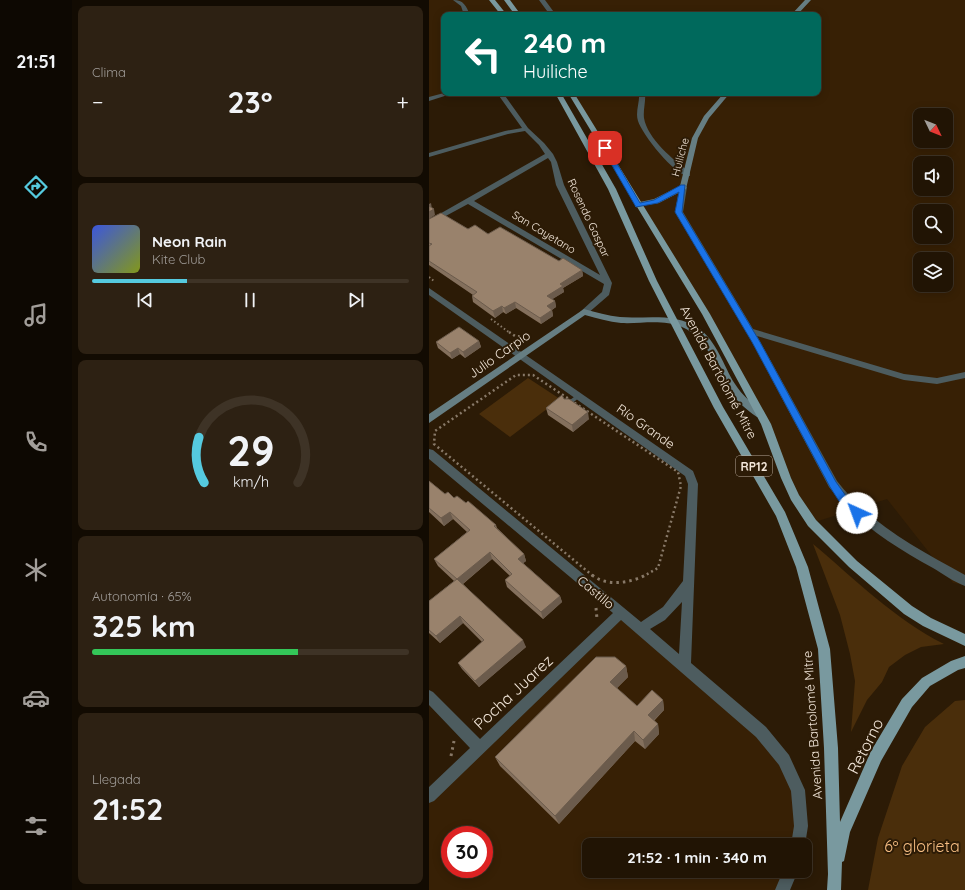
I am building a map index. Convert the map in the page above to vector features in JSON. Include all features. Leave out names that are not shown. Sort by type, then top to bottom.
[{"type":"main road","points":[[492,0],[502,12]]},
{"type":"main road","points":[[507,0],[516,12]]},
{"type":"main road","name":"Avenida Bartolomé Mitre","points":[[560,96],[590,148],[614,194],[639,252],[719,408],[781,515],[802,567],[824,650],[831,748],[835,874],[833,890]]},
{"type":"main road","name":"Avenida Bartolomé Mitre","points":[[573,96],[706,314],[761,414],[786,478],[795,497],[812,523],[853,564],[908,610],[927,622],[965,640]]},
{"type":"main road","name":"Retorno","points":[[835,874],[843,832],[876,756],[907,702],[926,682],[955,665],[965,662]]},
{"type":"street","points":[[465,12],[458,1],[467,0]]},
{"type":"street","points":[[542,0],[551,12]]},
{"type":"street","points":[[797,12],[808,0]]},
{"type":"street","points":[[429,99],[441,96]]},
{"type":"street","name":"Rosendo Gaspar","points":[[503,96],[526,129],[550,154],[554,162],[560,185],[608,283]]},
{"type":"street","points":[[642,96],[641,119],[644,127],[673,163],[687,174]]},
{"type":"street","name":"Huiliche","points":[[638,205],[656,201],[683,187],[695,138],[706,117],[724,96]]},
{"type":"street","points":[[429,156],[507,132],[526,129]]},
{"type":"street","points":[[429,223],[550,154]]},
{"type":"street","points":[[683,187],[679,212],[750,331],[833,484],[843,498],[857,513],[874,527],[965,581]]},
{"type":"street","name":"San Cayetano","points":[[469,201],[608,283]]},
{"type":"street","points":[[584,312],[606,293],[608,283]]},
{"type":"street","name":"Río Grande","points":[[429,291],[521,355],[573,400],[682,468],[689,474],[693,484],[685,666]]},
{"type":"street","points":[[584,312],[619,320],[673,320],[687,325],[700,333],[712,349],[732,387],[739,396],[749,407],[761,414]]},
{"type":"street","name":"Julio Carpio","points":[[429,419],[584,312]]},
{"type":"street","points":[[750,331],[904,378],[937,381],[965,376]]},
{"type":"street","name":"Castillo","points":[[429,453],[685,666],[761,732],[784,760],[798,790],[801,826],[799,838]]},
{"type":"street","points":[[639,628],[652,624],[665,614],[675,605],[688,584]]},
{"type":"street","name":"Pocha Juarez","points":[[429,796],[621,613]]},
{"type":"street","points":[[429,696],[479,747]]},
{"type":"street","points":[[782,890],[788,878]]},
{"type":"path","points":[[429,277],[435,282]]},
{"type":"path","points":[[486,316],[515,336],[532,337]]},
{"type":"path","points":[[516,375],[533,375],[573,400],[678,472],[681,486],[658,568],[639,579],[627,583],[613,584],[597,579],[435,444],[435,431],[516,375]]},
{"type":"path","points":[[596,606],[597,622]]},
{"type":"path","points":[[470,720],[491,722]]},
{"type":"path","points":[[449,736],[454,741],[450,759]]},
{"type":"shaded area","points":[[429,0],[965,0],[965,585],[953,583],[887,499],[812,523],[766,424],[706,314],[573,96],[821,96],[821,12],[441,12],[441,94],[429,99]]},
{"type":"shaded area","points":[[621,613],[761,732],[798,790],[798,838],[582,838],[582,878],[788,878],[782,890],[429,890],[429,796]]},
{"type":"green space","points":[[528,378],[560,399],[510,437],[479,414]]},
{"type":"green space","points":[[813,544],[892,611],[908,623],[944,644],[921,647],[905,655],[889,667],[882,682],[867,700],[851,732],[855,681],[850,654],[840,615]]},
{"type":"green space","name":"6º glorieta","points":[[965,700],[965,890],[868,890],[878,838],[902,766],[925,727],[955,701]]},
{"type":"building","points":[[429,206],[434,209],[429,212]]},
{"type":"building","points":[[441,213],[468,229],[475,225],[488,234],[500,227],[559,261],[563,258],[582,270],[560,284],[563,286],[547,296],[555,301],[547,306],[552,310],[540,318],[515,302],[504,308],[502,306],[493,311],[472,296],[477,292],[429,261],[429,246],[432,244],[429,243],[429,219]]},
{"type":"building","points":[[459,327],[479,341],[463,352],[458,348],[450,353],[436,342]]},
{"type":"building","points":[[562,395],[564,399],[569,399],[588,412],[572,425],[546,408]]},
{"type":"building","points":[[429,481],[445,494],[448,492],[454,498],[457,496],[466,503],[468,501],[496,525],[494,526],[524,554],[518,559],[560,596],[541,612],[505,580],[512,574],[490,552],[457,579],[434,559],[470,530],[450,512],[441,518],[429,508]]},
{"type":"building","points":[[457,579],[523,640],[475,681],[458,663],[484,640],[460,616],[436,636],[429,630],[429,601]]},
{"type":"building","points":[[596,657],[615,657],[626,666],[610,682],[637,706],[652,690],[663,700],[648,715],[658,724],[643,740],[634,731],[555,816],[495,757]]},
{"type":"route","points":[[605,148],[638,205],[656,201],[683,187],[680,198],[679,212],[756,342],[833,484],[843,498],[857,513]]}]
